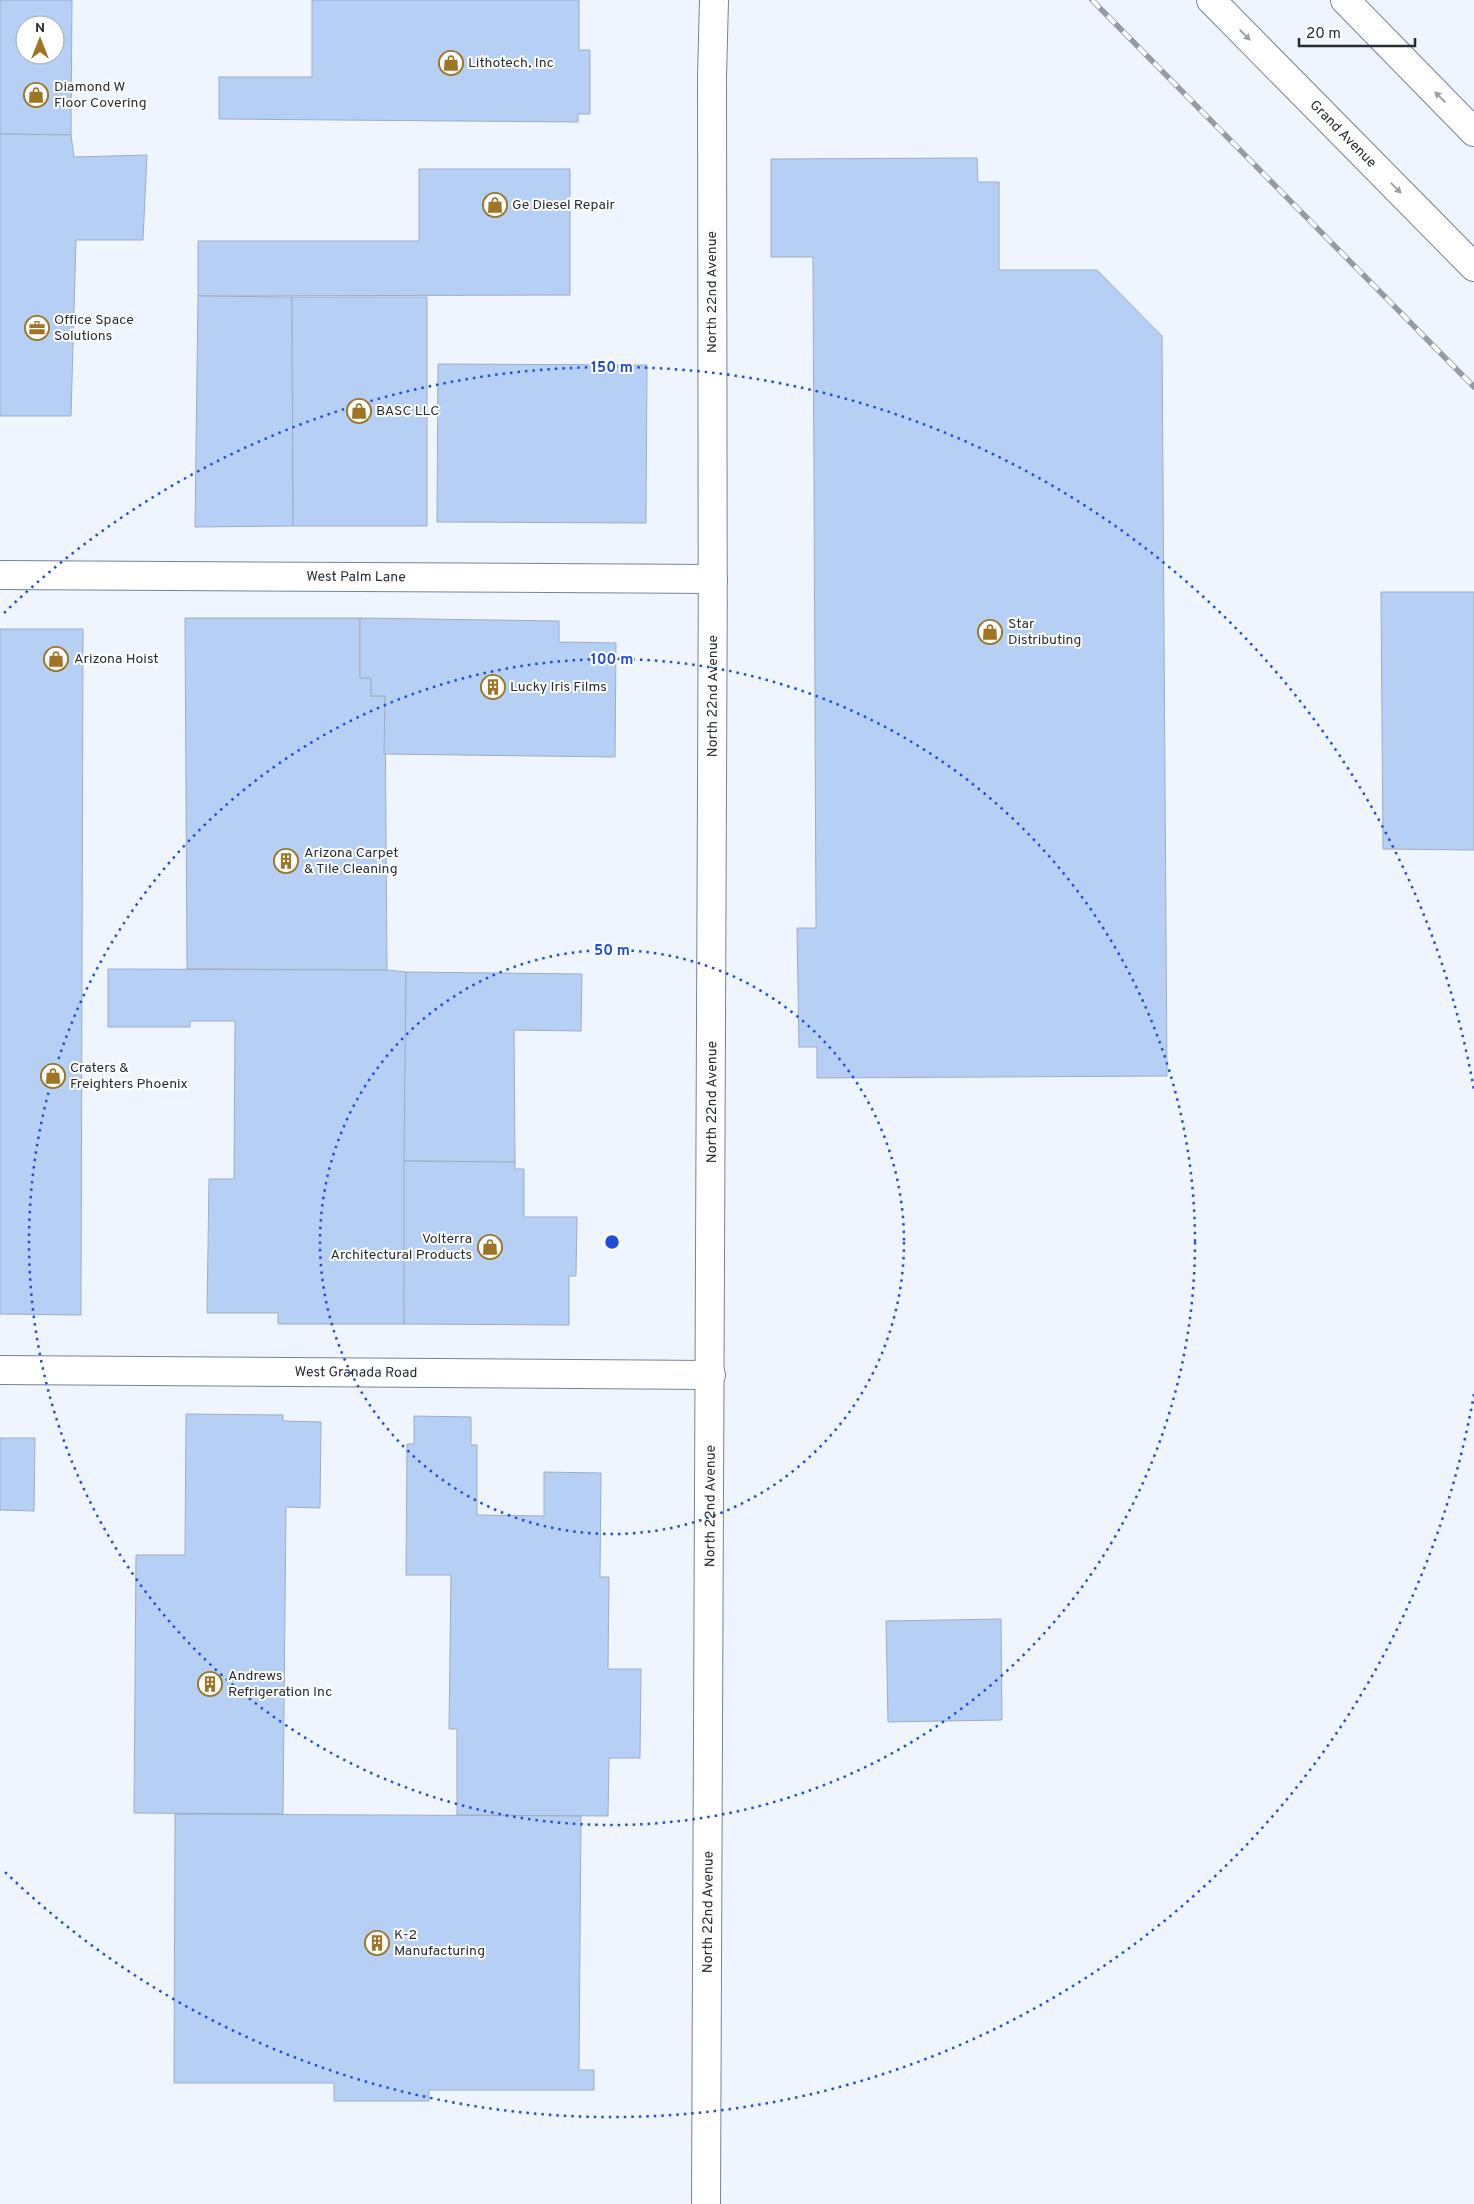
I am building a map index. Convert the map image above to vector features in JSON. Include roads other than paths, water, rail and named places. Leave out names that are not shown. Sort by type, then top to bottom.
[{"type":"street","name":"North 22nd Avenue","points":[[706,2204],[711,1375],[712,77],[714,0]]},
{"type":"street","name":"Grand Avenue","points":[[1211,0],[1474,267]]},
{"type":"street","points":[[1345,0],[1474,132]]},
{"type":"street","name":"West Palm Lane","points":[[0,575],[713,579]]},
{"type":"street","name":"West Granada Road","points":[[0,1370],[711,1375]]},
{"type":"railway","points":[[1092,0],[1474,387]]},
{"type":"place","name":"Lithotech, Inc","points":[[451,63]]},
{"type":"place","name":"Diamond W Floor Covering","points":[[36,95]]},
{"type":"place","name":"Ge Diesel Repair","points":[[495,205]]},
{"type":"place","name":"Office Space Solutions","points":[[37,328]]},
{"type":"place","name":"BASC LLC","points":[[359,411]]},
{"type":"place","name":"Star Distributing","points":[[990,632]]},
{"type":"place","name":"Arizona Hoist","points":[[56,659]]},
{"type":"place","name":"Lucky Iris Films","points":[[493,687]]},
{"type":"place","name":"Arizona Carpet & Tile Cleaning","points":[[286,861]]},
{"type":"place","name":"Craters & Freighters Phoenix","points":[[53,1076]]},
{"type":"place","name":"Volterra Architectural Products","points":[[490,1247]]},
{"type":"place","name":"Andrews Refrigeration Inc","points":[[210,1684]]},
{"type":"place","name":"K-2 Manufacturing","points":[[377,1943]]}]
